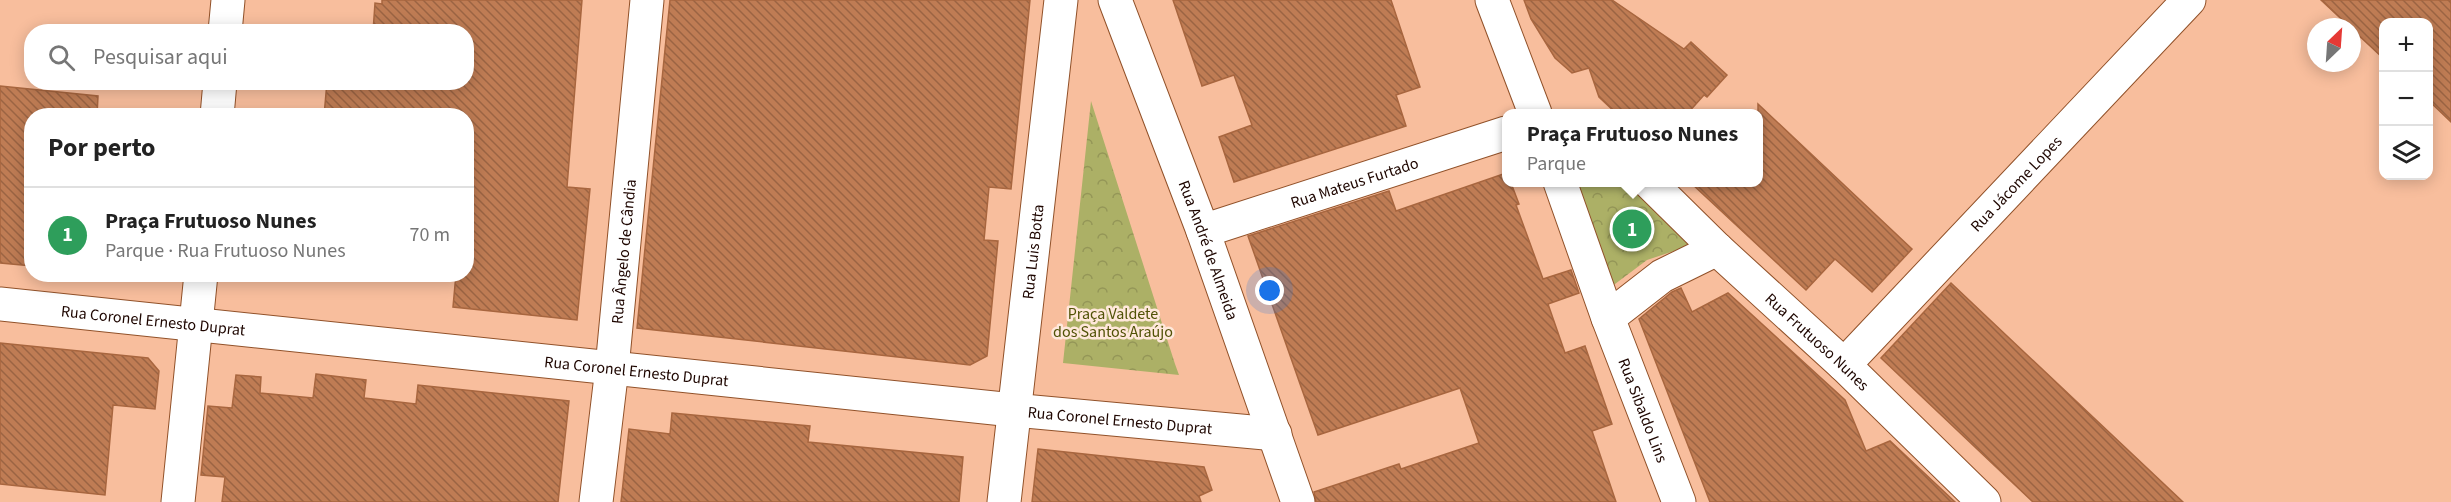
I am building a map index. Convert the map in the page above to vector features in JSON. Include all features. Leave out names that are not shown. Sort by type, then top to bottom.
[{"type":"street","points":[[226,24],[228,0]]},
{"type":"street","name":"Rua Ângelo de Cândia","points":[[596,502],[612,368],[647,0]]},
{"type":"street","name":"Rua Luis Botta","points":[[1004,502],[1061,0]]},
{"type":"street","name":"Rua André de Almeida","points":[[1115,0],[1203,231],[1298,502]]},
{"type":"street","points":[[1492,0],[1533,109]]},
{"type":"street","name":"Rua Jácome Lopes","points":[[1844,365],[2188,0]]},
{"type":"street","points":[[218,108],[219,90]]},
{"type":"street","name":"Rua Mateus Furtado","points":[[1203,231],[1502,134]]},
{"type":"street","name":"Rua Sibaldo Lins","points":[[1561,187],[1608,318],[1679,502]]},
{"type":"street","name":"Rua Frutuoso Nunes","points":[[1653,187],[1844,365],[1984,502]]},
{"type":"street","points":[[1608,318],[1662,276],[1717,249]]},
{"type":"street","points":[[178,502],[200,282]]},
{"type":"street","name":"Rua Coronel Ernesto Duprat","points":[[0,304],[1013,410],[1275,434]]},
{"type":"green space","name":"Praça Valdete dos Santos Araújo","points":[[1091,101],[1175,364],[1179,375],[1063,363]]},
{"type":"green space","points":[[1574,187],[1627,187],[1641,196],[1695,244],[1647,260],[1607,290]]},
{"type":"building","points":[[382,0],[582,0],[567,187],[590,189],[577,320],[453,307],[455,282],[474,282],[474,108],[325,108],[326,90],[474,90],[474,24],[374,24],[375,3],[382,4]]},
{"type":"building","points":[[670,0],[1030,0],[1011,189],[989,187],[984,240],[998,241],[987,356],[970,365],[637,328]]},
{"type":"building","points":[[1173,0],[1391,0],[1420,87],[1396,95],[1406,126],[1234,182],[1219,137],[1252,125],[1234,75],[1202,86]]},
{"type":"building","points":[[1524,0],[1612,0],[1684,49],[1691,42],[1727,75],[1707,97],[1704,95],[1691,109],[1612,109],[1599,97],[1589,68],[1572,73],[1555,58],[1531,19]]},
{"type":"building","points":[[2321,0],[2451,0],[2451,122],[2433,105],[2433,18],[2379,18],[2379,54],[2361,37],[2361,18],[2340,18]]},
{"type":"building","points":[[0,86],[98,96],[97,108],[24,108],[24,265],[0,263]]},
{"type":"building","points":[[1758,104],[1912,249],[1872,292],[1835,259],[1806,290],[1695,187],[1763,187],[1763,109],[1758,109]]},
{"type":"building","points":[[1502,174],[1502,187],[1513,187],[1519,204],[1516,205],[1543,279],[1571,270],[1579,293],[1548,304],[1565,353],[1585,346],[1612,424],[1592,431],[1616,502],[1316,502],[1314,492],[1399,464],[1401,469],[1479,443],[1460,388],[1318,435],[1248,236],[1389,191],[1396,211]]},
{"type":"building","points":[[1951,283],[2183,502],[2033,502],[1881,358]]},
{"type":"building","points":[[1681,288],[1692,312],[1728,293],[1845,400],[1866,451],[1890,441],[1955,502],[1710,502],[1639,319],[1672,292]]},
{"type":"building","points":[[0,343],[148,358],[159,371],[155,409],[113,405],[105,495],[0,484]]},
{"type":"building","points":[[316,374],[366,380],[364,398],[416,404],[418,385],[569,401],[558,502],[222,502],[225,477],[201,475],[208,406],[232,408],[236,375],[261,377],[260,393],[313,398]]},
{"type":"building","points":[[672,413],[810,426],[808,442],[963,457],[959,502],[621,502],[629,429],[670,434]]},
{"type":"building","points":[[1038,449],[1204,467],[1212,490],[1199,496],[1201,502],[1032,502]]},
{"type":"place","name":"Praça Frutuoso Nunes","points":[[1632,229]]}]
